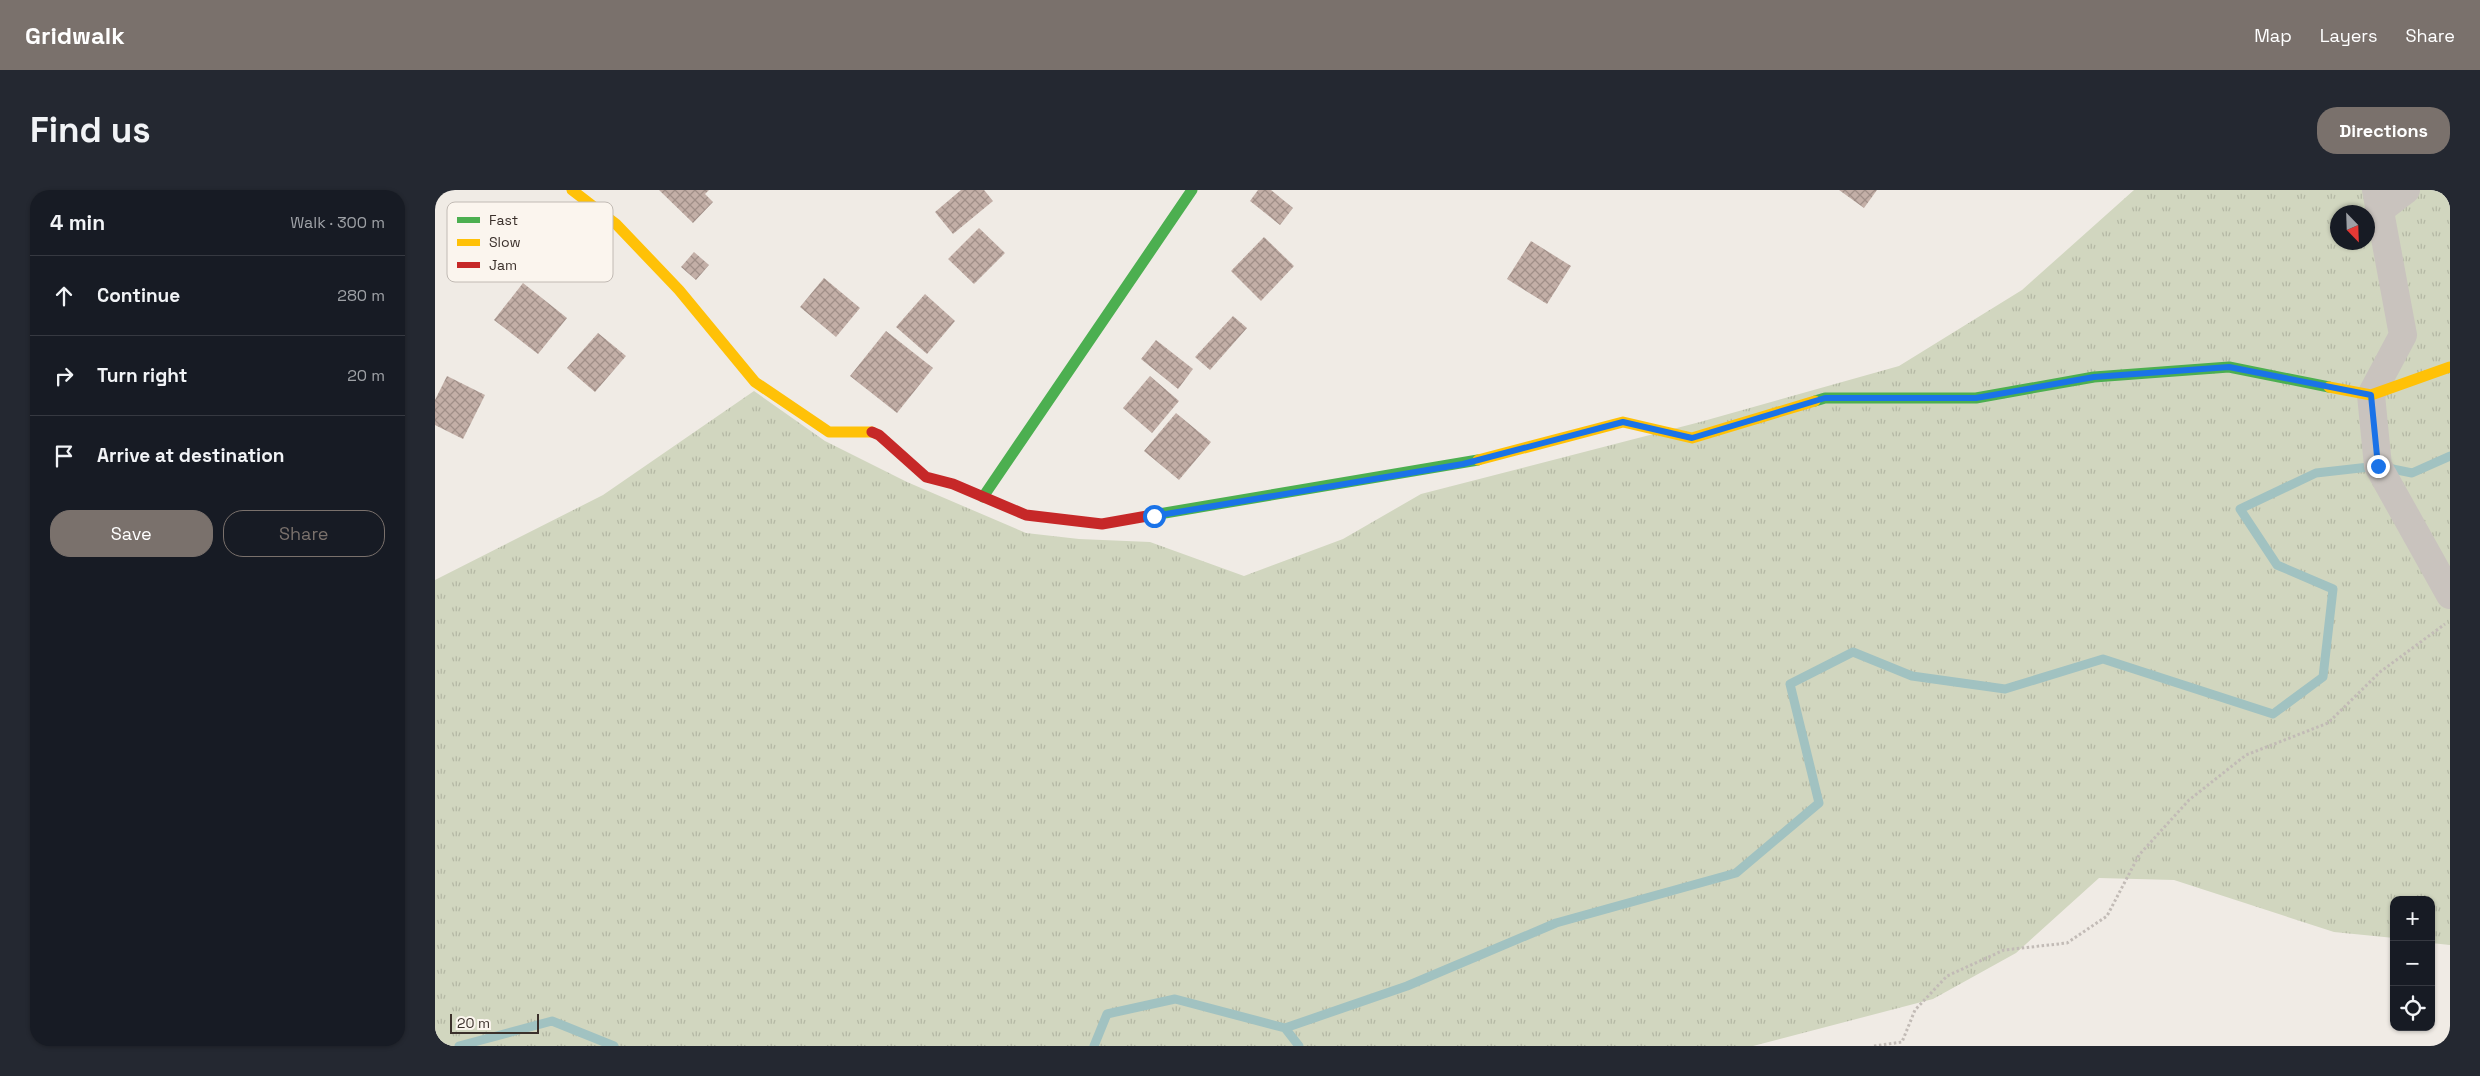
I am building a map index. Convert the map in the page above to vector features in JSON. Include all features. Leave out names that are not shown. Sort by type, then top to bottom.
[{"type":"street","points":[[572,190],[588,202]]},
{"type":"street","points":[[983,497],[1192,190]]},
{"type":"street","points":[[2406,190],[2378,200],[2403,335],[2371,395],[2378,466],[2450,595]]},
{"type":"street","points":[[613,222],[679,290],[755,382],[829,432],[869,431],[879,435],[926,478],[953,484],[1026,515],[1102,524],[1463,464],[1623,422],[1692,438],[1825,398],[1976,398],[2094,377],[2229,367],[2371,395],[2450,367]]},
{"type":"path","points":[[1874,1046],[1902,1042],[1915,1010],[1947,976],[2004,950],[2067,943],[2107,916],[2139,855],[2189,800],[2246,755],[2328,723],[2380,672],[2450,621]]},
{"type":"green space","points":[[2134,190],[2450,190],[2450,945],[2435,943],[2435,896],[2390,896],[2390,938],[2334,932],[2174,880],[2099,878],[2016,953],[1933,999],[1753,1046],[435,1046],[435,580],[603,495],[754,391],[825,441],[907,482],[1026,533],[1079,539],[1150,542],[1244,576],[1343,539],[1421,494],[1700,422],[1899,366],[2022,290]]},
{"type":"building","points":[[659,190],[709,190],[705,194],[713,202],[693,223]]},
{"type":"building","points":[[961,190],[984,190],[993,201],[953,234],[935,212]]},
{"type":"building","points":[[1258,190],[1271,190],[1293,208],[1280,225],[1250,201]]},
{"type":"building","points":[[1839,190],[1877,190],[1864,208]]},
{"type":"building","points":[[979,228],[1005,253],[974,284],[948,259]]},
{"type":"building","points":[[1264,237],[1294,266],[1261,301],[1231,271]]},
{"type":"building","points":[[1531,241],[1571,266],[1547,304],[1507,279]]},
{"type":"building","points":[[694,252],[709,265],[696,280],[681,267]]},
{"type":"building","points":[[824,278],[860,308],[836,337],[800,307]]},
{"type":"building","points":[[523,283],[567,318],[538,354],[494,320]]},
{"type":"building","points":[[925,294],[955,321],[927,354],[896,327]]},
{"type":"building","points":[[1233,316],[1247,328],[1210,370],[1195,357]]},
{"type":"building","points":[[886,331],[933,368],[897,413],[850,376]]},
{"type":"building","points":[[598,333],[626,356],[595,392],[567,368]]},
{"type":"building","points":[[1156,340],[1193,369],[1178,389],[1141,359]]},
{"type":"building","points":[[447,376],[485,395],[463,439],[435,425],[435,400]]},
{"type":"building","points":[[1150,376],[1179,401],[1152,433],[1123,408]]},
{"type":"building","points":[[1176,413],[1211,442],[1179,480],[1144,451]]},
{"type":"waterway","points":[[1094,1046],[1107,1014],[1175,999],[1285,1028],[1407,986],[1556,923],[1736,873],[1819,803],[1790,684],[1853,652],[1912,676],[2005,689],[2103,659],[2273,714],[2323,677],[2333,589],[2277,565],[2240,509],[2316,473],[2378,466],[2412,473],[2450,456]]},
{"type":"waterway","points":[[459,1046],[552,1021],[614,1046]]},
{"type":"waterway","points":[[1285,1028],[1299,1046]]},
{"type":"traffic: fast","points":[[983,497],[1192,190]]},
{"type":"traffic: fast","points":[[1815,401],[1825,398],[1976,398],[2094,377],[2229,367],[2329,387]]},
{"type":"traffic: fast","points":[[1153,515],[1478,460]]},
{"type":"traffic: slow","points":[[572,190],[588,202]]},
{"type":"traffic: slow","points":[[613,222],[679,290],[755,382],[829,432],[872,432]]},
{"type":"traffic: slow","points":[[2329,387],[2371,395],[2450,367]]},
{"type":"traffic: slow","points":[[1478,460],[1623,422],[1692,438],[1815,401]]},
{"type":"traffic: jam","points":[[872,432],[879,435],[926,477],[953,484],[1026,515],[1102,524],[1153,515]]},
{"type":"route","points":[[1154,516],[1463,464],[1623,422],[1692,438],[1825,398],[1976,398],[2094,377],[2229,367],[2371,395],[2378,466]]}]
